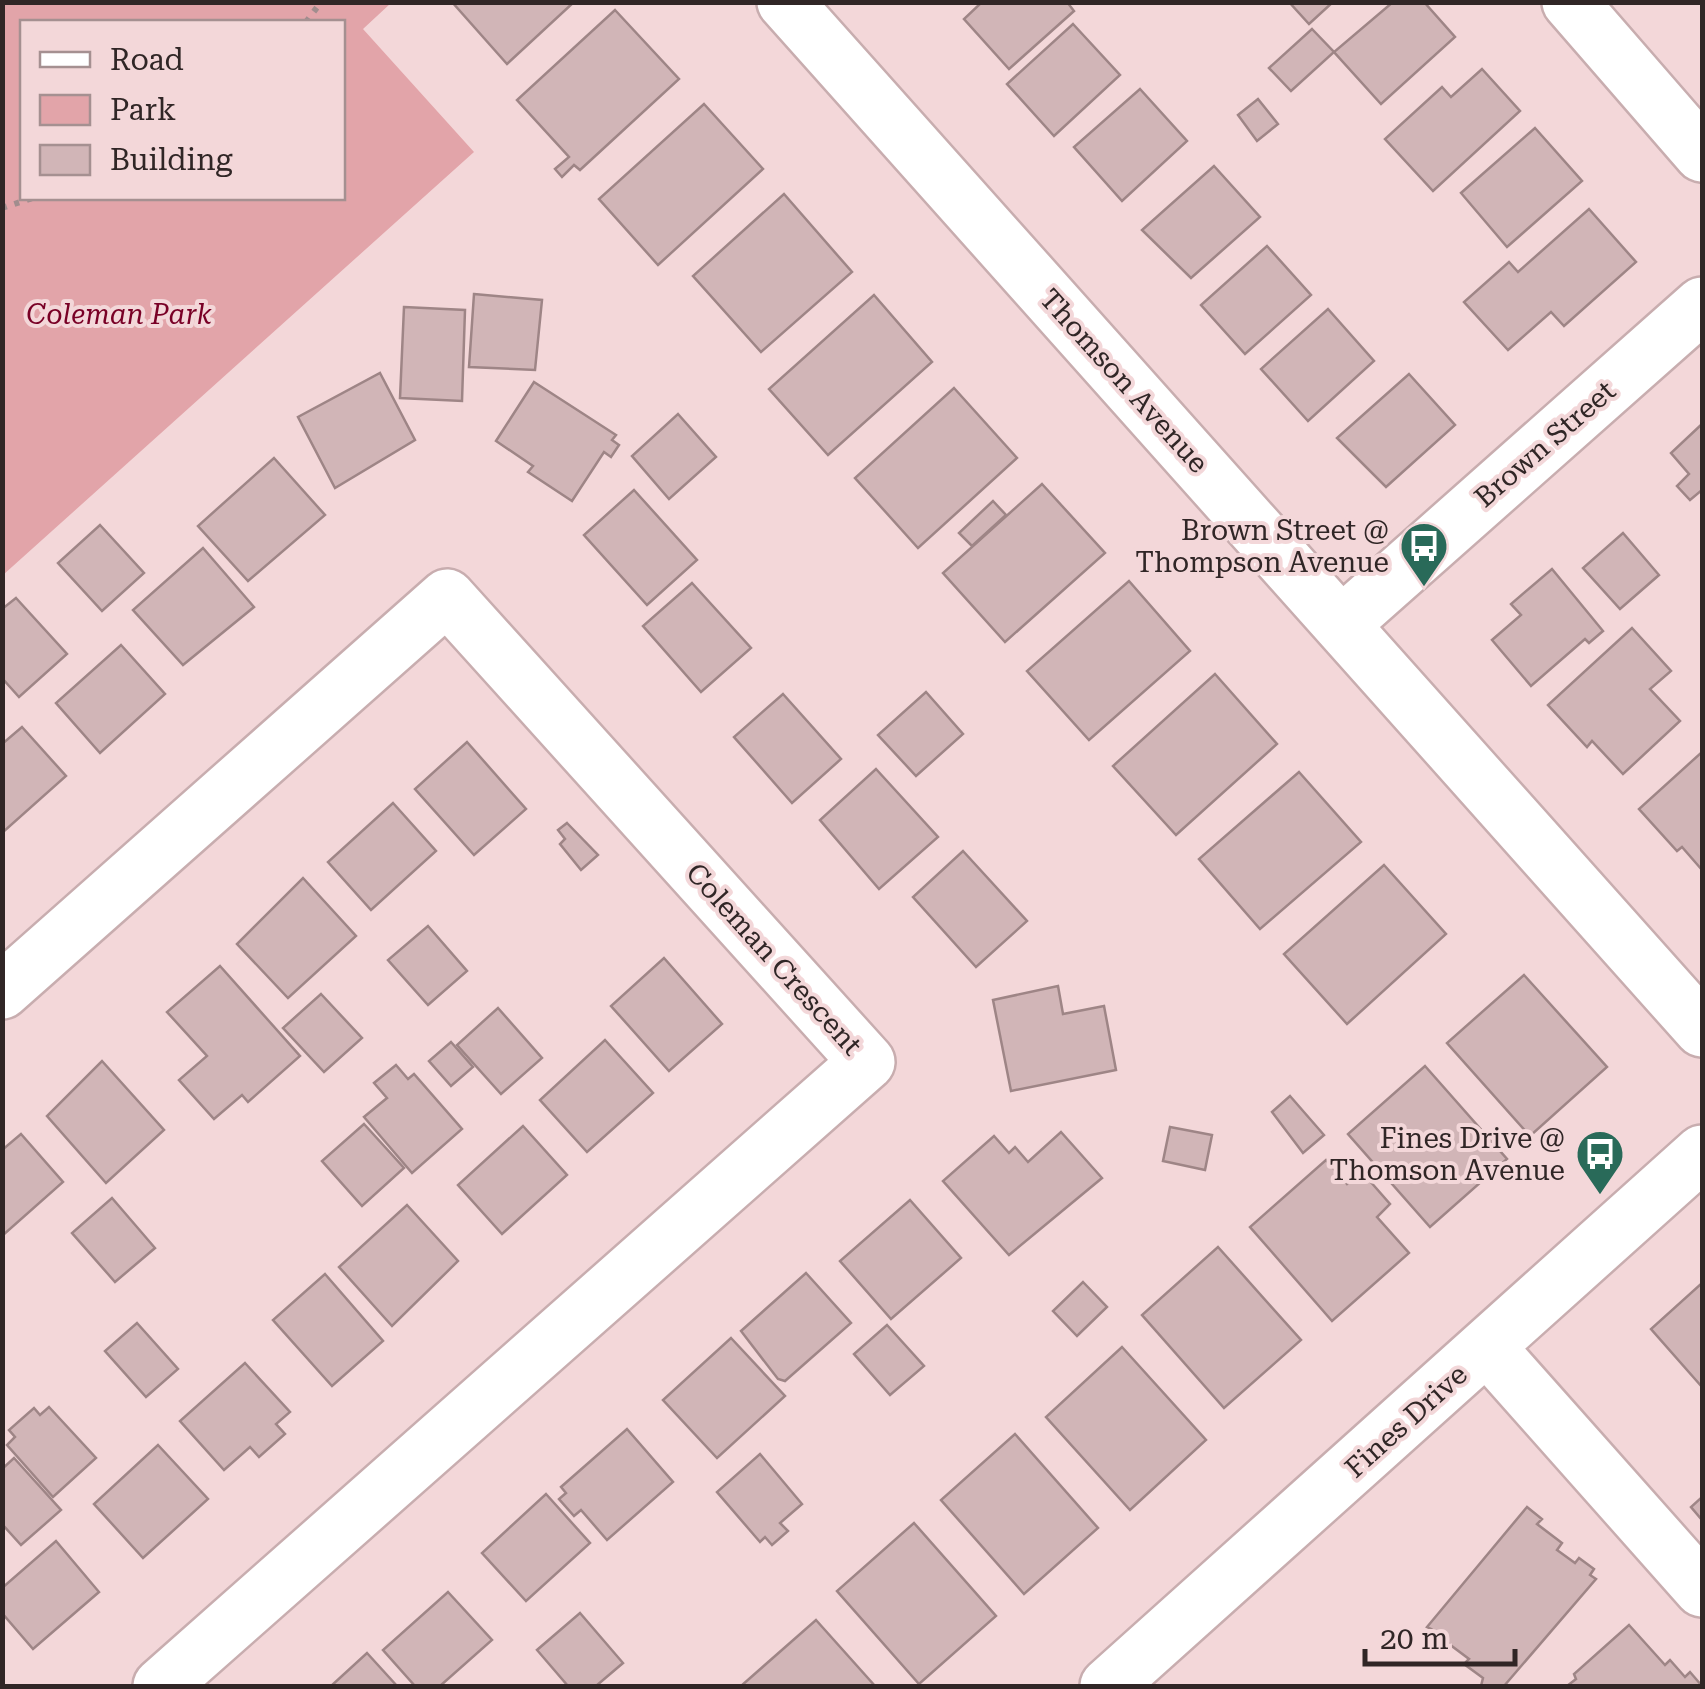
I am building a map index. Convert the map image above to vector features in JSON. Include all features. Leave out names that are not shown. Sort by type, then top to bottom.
[{"type":"street","name":"Thomson Avenue","points":[[784,2],[1702,1029]]},
{"type":"street","points":[[1570,2],[1702,154]]},
{"type":"street","name":"Brown Street","points":[[1342,624],[1702,305]]},
{"type":"street","name":"Coleman Crescent","points":[[2,991],[447,597],[866,1062],[161,1686]]},
{"type":"street","name":"Fines Drive","points":[[1108,1686],[1702,1153]]},
{"type":"street","points":[[1488,1348],[1702,1589]]},
{"type":"path","points":[[2,208],[27,200]]},
{"type":"green space","name":"Coleman Park","points":[[3,2],[391,3],[363,29],[474,152],[3,575]]},
{"type":"building","points":[[452,2],[574,2],[507,64]]},
{"type":"building","points":[[982,2],[1067,2],[1074,11],[1009,69],[964,19]]},
{"type":"building","points":[[1289,2],[1333,2],[1309,24]]},
{"type":"building","points":[[1393,2],[1424,2],[1455,37],[1381,104],[1334,52]]},
{"type":"building","points":[[615,10],[679,79],[580,170],[574,165],[562,177],[555,169],[569,157],[517,100]]},
{"type":"building","points":[[1073,24],[1120,75],[1054,136],[1007,84]]},
{"type":"building","points":[[1312,29],[1334,52],[1291,91],[1269,68]]},
{"type":"building","points":[[1482,69],[1520,111],[1433,191],[1385,139],[1442,87],[1451,97]]},
{"type":"building","points":[[1140,89],[1187,141],[1122,201],[1074,147]]},
{"type":"building","points":[[1258,99],[1278,124],[1257,141],[1238,115]]},
{"type":"building","points":[[704,104],[763,169],[658,265],[599,199]]},
{"type":"building","points":[[1535,128],[1582,181],[1507,247],[1461,193]]},
{"type":"building","points":[[1214,166],[1260,217],[1191,278],[1142,230]]},
{"type":"building","points":[[784,194],[852,272],[761,352],[693,276]]},
{"type":"building","points":[[1589,209],[1636,262],[1564,326],[1551,312],[1508,350],[1464,302],[1509,262],[1518,272]]},
{"type":"building","points":[[1267,246],[1311,295],[1245,354],[1201,305]]},
{"type":"building","points":[[474,294],[542,300],[535,370],[469,367]]},
{"type":"building","points":[[874,295],[932,362],[828,455],[769,389]]},
{"type":"building","points":[[404,307],[465,310],[462,401],[400,398]]},
{"type":"building","points":[[1328,309],[1374,361],[1308,421],[1261,369]]},
{"type":"building","points":[[380,373],[415,440],[335,488],[298,417]]},
{"type":"building","points":[[1409,374],[1455,425],[1386,487],[1337,438]]},
{"type":"building","points":[[534,382],[616,435],[612,440],[619,445],[611,457],[604,452],[572,501],[528,472],[533,466],[496,441]]},
{"type":"building","points":[[954,388],[1017,458],[918,548],[855,478]]},
{"type":"building","points":[[678,414],[716,457],[669,499],[632,456]]},
{"type":"building","points":[[1702,424],[1702,490],[1690,500],[1677,486],[1689,474],[1671,453]]},
{"type":"building","points":[[274,458],[325,515],[248,581],[198,526]]},
{"type":"building","points":[[1042,484],[1105,553],[1005,642],[943,573]]},
{"type":"building","points":[[634,490],[697,560],[647,605],[584,535]]},
{"type":"building","points":[[993,501],[1006,515],[972,546],[959,533]]},
{"type":"building","points":[[100,525],[144,573],[102,611],[58,563]]},
{"type":"building","points":[[1623,533],[1659,575],[1620,609],[1583,568]]},
{"type":"building","points":[[203,548],[254,607],[183,665],[133,610]]},
{"type":"building","points":[[1552,569],[1603,631],[1589,643],[1585,639],[1531,686],[1492,640],[1521,615],[1511,604]]},
{"type":"building","points":[[1129,581],[1190,651],[1089,740],[1027,671]]},
{"type":"building","points":[[692,583],[751,648],[701,692],[643,626]]},
{"type":"building","points":[[16,598],[67,654],[19,697],[2,678],[2,609]]},
{"type":"building","points":[[1632,628],[1671,671],[1650,689],[1680,721],[1623,774],[1592,741],[1587,747],[1548,705]]},
{"type":"building","points":[[121,645],[165,694],[100,753],[56,703]]},
{"type":"building","points":[[1215,674],[1277,744],[1176,835],[1113,766]]},
{"type":"building","points":[[926,692],[963,734],[916,776],[878,735]]},
{"type":"building","points":[[783,694],[841,759],[792,803],[734,737]]},
{"type":"building","points":[[22,727],[66,776],[2,833],[2,744]]},
{"type":"building","points":[[467,742],[526,809],[474,855],[415,789]]},
{"type":"building","points":[[1702,752],[1702,870],[1682,847],[1677,851],[1639,809]]},
{"type":"building","points":[[876,769],[938,837],[879,889],[820,820]]},
{"type":"building","points":[[1299,772],[1361,842],[1260,929],[1199,859]]},
{"type":"building","points":[[393,803],[436,851],[371,910],[328,862]]},
{"type":"building","points":[[567,823],[598,855],[581,870],[560,844],[565,839],[558,830]]},
{"type":"building","points":[[963,851],[1027,921],[976,967],[913,897]]},
{"type":"building","points":[[1384,865],[1446,934],[1347,1024],[1284,954]]},
{"type":"building","points":[[303,878],[356,936],[288,998],[237,944]]},
{"type":"building","points":[[428,926],[467,971],[428,1005],[388,960]]},
{"type":"building","points":[[664,958],[722,1024],[669,1071],[611,1006]]},
{"type":"building","points":[[220,966],[300,1056],[248,1102],[242,1095],[214,1119],[179,1080],[207,1056],[167,1012]]},
{"type":"building","points":[[1524,975],[1607,1067],[1530,1136],[1447,1043]]},
{"type":"building","points":[[1058,986],[1063,1014],[1104,1006],[1116,1070],[1011,1091],[993,1000]]},
{"type":"building","points":[[321,994],[362,1038],[324,1072],[283,1028]]},
{"type":"building","points":[[498,1008],[542,1058],[501,1094],[457,1045]]},
{"type":"building","points":[[605,1040],[653,1093],[587,1152],[540,1100]]},
{"type":"building","points":[[451,1042],[473,1067],[451,1086],[429,1061]]},
{"type":"building","points":[[102,1061],[164,1130],[106,1183],[47,1116]]},
{"type":"building","points":[[396,1065],[408,1079],[414,1074],[462,1129],[412,1173],[364,1117],[387,1098],[374,1083]]},
{"type":"building","points":[[1425,1066],[1507,1159],[1430,1227],[1348,1134]]},
{"type":"building","points":[[1290,1096],[1324,1135],[1303,1153],[1272,1112]]},
{"type":"building","points":[[364,1124],[404,1168],[362,1206],[322,1161]]},
{"type":"building","points":[[523,1126],[567,1175],[502,1234],[458,1185]]},
{"type":"building","points":[[1170,1127],[1212,1135],[1205,1170],[1163,1161]]},
{"type":"building","points":[[1061,1132],[1102,1178],[1009,1255],[943,1181],[994,1136],[1009,1153],[1015,1147],[1028,1162]]},
{"type":"building","points":[[21,1134],[63,1182],[2,1236],[2,1150]]},
{"type":"building","points":[[1326,1160],[1347,1184],[1361,1171],[1390,1204],[1377,1217],[1409,1253],[1332,1321],[1250,1227]]},
{"type":"building","points":[[112,1198],[155,1248],[115,1282],[72,1233]]},
{"type":"building","points":[[910,1200],[961,1258],[891,1319],[840,1261]]},
{"type":"building","points":[[407,1205],[458,1261],[392,1326],[339,1267]]},
{"type":"building","points":[[1218,1247],[1301,1340],[1224,1408],[1142,1315]]},
{"type":"building","points":[[806,1273],[851,1323],[785,1381],[778,1379],[741,1331]]},
{"type":"building","points":[[325,1274],[383,1341],[332,1386],[273,1320]]},
{"type":"building","points":[[1083,1282],[1107,1307],[1077,1336],[1053,1311]]},
{"type":"building","points":[[1702,1283],[1702,1387],[1651,1329]]},
{"type":"building","points":[[137,1323],[178,1369],[146,1397],[105,1351]]},
{"type":"building","points":[[887,1325],[924,1366],[890,1395],[854,1354]]},
{"type":"building","points":[[731,1338],[785,1396],[717,1458],[663,1400]]},
{"type":"building","points":[[1122,1347],[1206,1440],[1130,1510],[1046,1417]]},
{"type":"building","points":[[245,1363],[290,1412],[276,1424],[285,1434],[259,1457],[250,1447],[224,1470],[180,1421]]},
{"type":"building","points":[[49,1407],[96,1458],[53,1497],[7,1445],[15,1437],[9,1430],[34,1408],[40,1415]]},
{"type":"building","points":[[627,1429],[673,1482],[607,1540],[581,1510],[574,1516],[559,1499],[566,1493],[561,1487]]},
{"type":"building","points":[[1015,1434],[1098,1528],[1024,1594],[941,1500]]},
{"type":"building","points":[[158,1445],[208,1499],[143,1558],[94,1504]]},
{"type":"building","points":[[760,1454],[802,1504],[780,1523],[788,1531],[772,1545],[765,1537],[760,1542],[717,1492]]},
{"type":"building","points":[[14,1458],[61,1510],[21,1545],[2,1524],[2,1469]]},
{"type":"building","points":[[546,1494],[590,1543],[526,1601],[482,1553]]},
{"type":"building","points":[[1702,1497],[1702,1520],[1691,1507]]},
{"type":"building","points":[[1527,1507],[1542,1519],[1537,1524],[1562,1543],[1557,1550],[1575,1563],[1579,1558],[1594,1569],[1590,1575],[1596,1579],[1504,1686],[1481,1686],[1483,1678],[1464,1664],[1469,1659],[1445,1641],[1441,1646],[1426,1635],[1431,1629],[1427,1627]]},
{"type":"building","points":[[914,1523],[996,1616],[919,1684],[837,1591]]},
{"type":"building","points":[[56,1541],[99,1592],[33,1649],[2,1613],[2,1588]]},
{"type":"building","points":[[448,1592],[492,1640],[440,1686],[415,1686],[383,1650]]},
{"type":"building","points":[[580,1613],[623,1663],[596,1686],[568,1686],[537,1650]]},
{"type":"building","points":[[816,1620],[875,1686],[741,1686]]},
{"type":"building","points":[[1629,1625],[1665,1665],[1670,1660],[1685,1677],[1690,1672],[1702,1686],[1567,1686],[1576,1679],[1574,1674]]},
{"type":"building","points":[[367,1653],[397,1686],[331,1686]]},
{"type":"place","name":"Brown Street @ Thompson Avenue","points":[[1424,588]]},
{"type":"place","name":"Fines Drive @ Thomson Avenue","points":[[1600,1196]]}]
